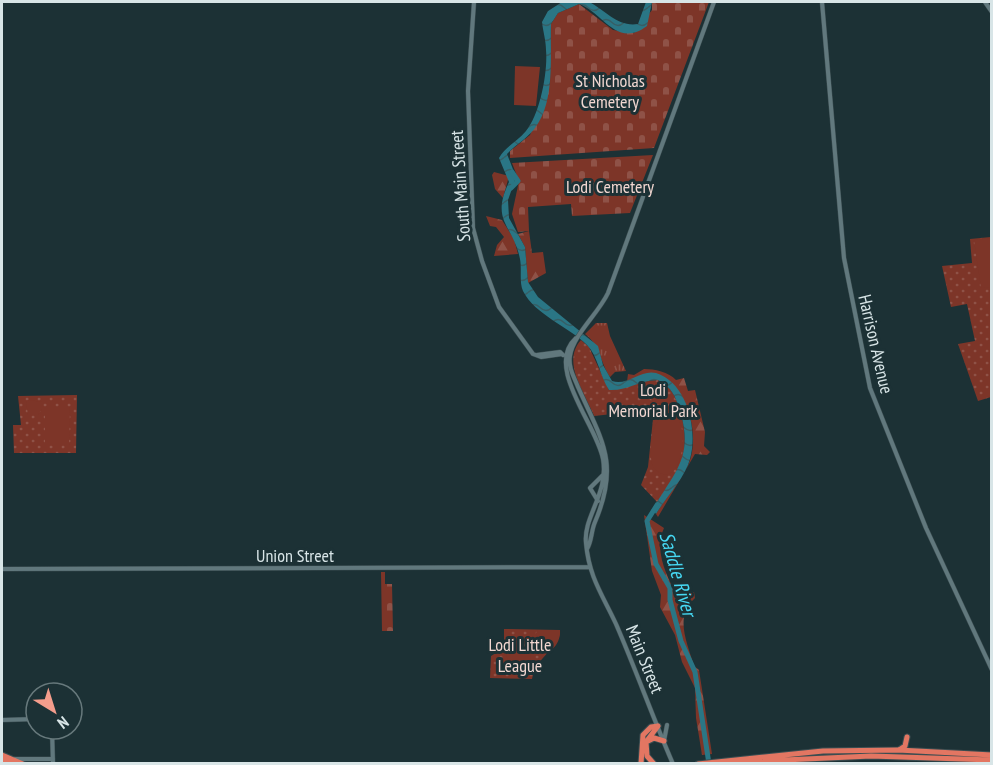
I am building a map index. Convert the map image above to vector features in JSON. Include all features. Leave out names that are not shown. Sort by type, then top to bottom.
[{"type":"highway","points":[[654,764],[647,756],[646,742],[658,726]]},
{"type":"highway","points":[[641,764],[643,735],[651,727],[658,726]]},
{"type":"highway","points":[[898,750],[905,746],[907,737]]},
{"type":"highway","points":[[646,742],[654,738],[664,741]]},
{"type":"highway","points":[[721,762],[792,752],[898,750],[992,755]]},
{"type":"highway","points":[[2,755],[12,762]]},
{"type":"highway","points":[[699,763],[820,757],[920,757],[991,762]]},
{"type":"highway","points":[[933,764],[938,758]]},
{"type":"highway","points":[[958,759],[964,764]]},
{"type":"highway","points":[[2,760],[23,764]]},
{"type":"highway","points":[[974,760],[980,764]]},
{"type":"street","name":"South Main Street","points":[[474,2],[468,91],[473,228],[499,307],[535,355],[553,352],[566,355]]},
{"type":"street","points":[[587,549],[587,532],[598,501],[604,474],[600,448],[565,370],[566,355],[608,293],[714,2]]},
{"type":"street","name":"Harrison Avenue","points":[[822,2],[844,258],[870,388],[926,528],[992,670]]},
{"type":"street","points":[[985,2],[992,12]]},
{"type":"street","points":[[566,355],[602,438],[608,469],[605,495],[587,549]]},
{"type":"street","points":[[598,501],[590,488],[604,474]]},
{"type":"street","name":"Main Street","points":[[587,549],[589,567],[616,624],[673,764]]},
{"type":"street","name":"Union Street","points":[[2,569],[589,567]]},
{"type":"street","points":[[2,720],[24,719]]},
{"type":"street","points":[[664,741],[667,725]]},
{"type":"street","points":[[12,762],[53,761],[52,741]]},
{"type":"street","points":[[916,751],[924,764]]},
{"type":"green space","name":"St Nicholas Cemetery","points":[[652,2],[709,2],[654,148],[510,158],[510,151],[530,135],[550,83],[551,24],[558,13],[579,4],[613,30],[634,33],[652,10]]},
{"type":"green space","points":[[515,66],[540,67],[536,106],[514,105]]},
{"type":"green space","name":"Lodi Cemetery","points":[[653,155],[630,213],[572,216],[571,204],[528,207],[529,231],[518,232],[512,214],[519,181],[512,163]]},
{"type":"green space","points":[[494,172],[509,176],[503,198],[495,189],[492,175]]},
{"type":"green space","points":[[486,216],[502,220],[514,239],[518,254],[494,256],[497,245],[504,237],[496,227],[490,226]]},
{"type":"green space","points":[[529,231],[532,253],[543,252],[546,273],[528,283],[525,247],[518,234]]},
{"type":"green space","points":[[991,237],[991,397],[978,401],[958,344],[975,341],[967,304],[951,307],[942,266],[972,263],[970,239]]},
{"type":"green space","points":[[991,238],[991,287],[981,288],[974,240]]},
{"type":"green space","points":[[596,323],[607,323],[610,336],[626,371],[615,372],[610,377],[597,348],[585,334]]},
{"type":"green space","name":"Lodi Memorial Park","points":[[581,340],[589,347],[609,390],[658,380],[672,392],[676,400],[685,436],[682,459],[679,470],[657,502],[641,485],[648,467],[653,419],[633,419],[622,413],[594,416],[574,368],[575,349]]},
{"type":"green space","points":[[644,369],[661,372],[676,380],[684,378],[688,391],[695,390],[705,432],[704,446],[710,452],[707,455],[695,454],[658,517],[656,514],[689,463],[693,437],[687,408],[673,385],[662,377],[649,373],[627,382],[628,374],[634,375]]},
{"type":"green space","points":[[658,390],[663,392],[665,397],[663,402],[658,404],[653,402],[651,397],[653,392]]},
{"type":"green space","points":[[77,395],[76,453],[14,453],[13,425],[21,425],[18,396]]},
{"type":"green space","points":[[26,401],[42,402],[42,409],[38,415],[28,415]]},
{"type":"green space","points":[[45,407],[70,407],[69,445],[45,445]]},
{"type":"green space","points":[[664,415],[677,417],[683,435],[680,458],[676,468],[670,474],[662,474],[653,467],[651,454],[653,431],[659,419]]},
{"type":"green space","points":[[644,515],[664,528],[660,546],[661,555],[666,573],[678,599],[694,592],[695,598],[685,613],[684,630],[694,666],[699,670],[712,754],[702,755],[696,718],[695,688],[682,662],[675,635],[660,607],[661,595],[652,571]]},
{"type":"green space","points":[[381,572],[385,572],[385,584],[392,584],[393,631],[382,631]]},
{"type":"green space","name":"Lodi Little League","points":[[504,629],[560,630],[557,642],[539,664],[532,679],[490,678],[491,656],[496,653],[500,643],[504,643]]},
{"type":"green space","points":[[538,630],[560,630],[560,635],[554,648],[537,655],[536,633]]},
{"type":"green space","points":[[508,646],[531,650],[530,665],[518,672],[510,672],[505,648]]},
{"type":"water","points":[[562,2],[591,3],[619,21],[638,24],[646,2],[652,2],[647,26],[636,32],[618,31],[588,8],[579,4],[558,13],[551,24],[549,90],[543,114],[530,134],[507,154],[516,177],[508,200],[509,218],[525,247],[528,282],[538,297],[598,346],[603,365],[612,381],[624,381],[645,373],[656,373],[667,378],[683,397],[693,435],[690,459],[680,480],[656,514],[653,509],[674,475],[685,443],[681,414],[671,390],[658,380],[609,390],[594,355],[587,345],[535,307],[523,291],[517,247],[502,215],[504,195],[509,182],[499,158],[531,124],[542,92],[546,70],[546,47],[542,22],[548,11]]},
{"type":"waterway","name":"Saddle River","points":[[511,188],[518,181],[512,172]]},
{"type":"waterway","name":"Saddle River","points":[[657,505],[647,521],[656,564],[670,588],[670,600],[681,641],[695,672],[709,764]]}]
